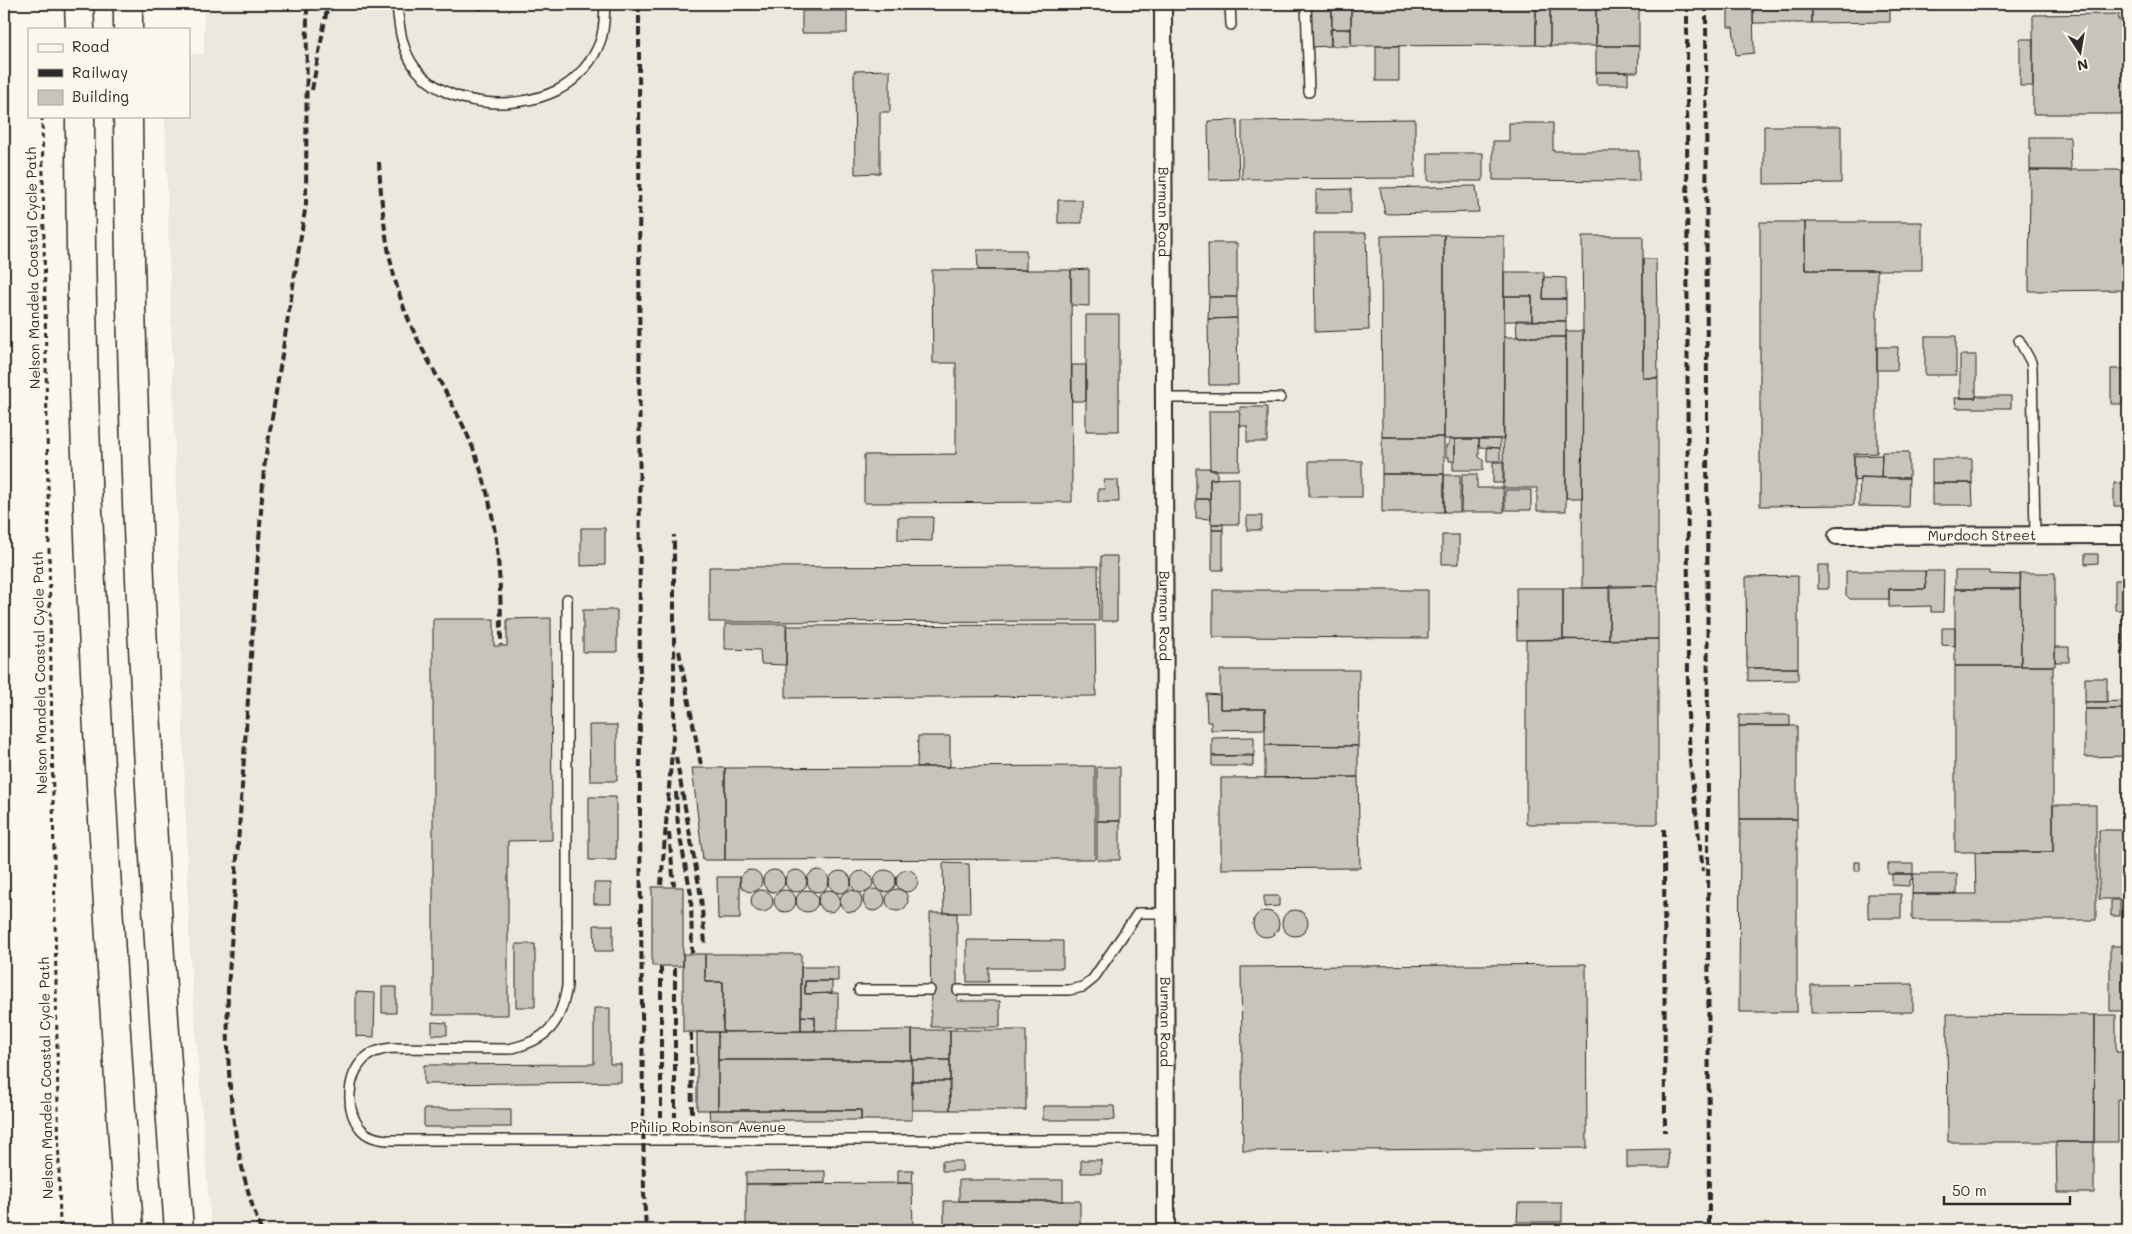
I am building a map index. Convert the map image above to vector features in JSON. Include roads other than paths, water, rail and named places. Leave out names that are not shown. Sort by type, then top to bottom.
[{"type":"highway","points":[[79,4],[80,28]]},
{"type":"highway","points":[[128,4],[128,28]]},
{"type":"highway","points":[[80,118],[80,212],[88,495],[102,806],[129,1230]]},
{"type":"highway","points":[[128,118],[137,498],[150,774],[179,1230]]},
{"type":"street","name":"Burman Road","points":[[1163,4],[1166,1230]]},
{"type":"street","name":"Murdoch Street","points":[[1837,536],[2128,535]]},
{"type":"lane","points":[[397,4],[402,41],[409,58],[417,69],[445,91],[469,100],[490,103],[518,102],[558,90],[572,81],[593,56],[601,41],[604,26],[604,4]]},
{"type":"lane","points":[[1230,4],[1231,25]]},
{"type":"lane","points":[[1306,4],[1309,92]]},
{"type":"lane","points":[[2019,340],[2032,362],[2035,535]]},
{"type":"lane","points":[[1164,398],[1280,398]]},
{"type":"lane","name":"Philip Robinson Avenue","points":[[567,599],[567,986],[563,1008],[549,1031],[531,1043],[520,1046],[508,1049],[392,1048],[373,1053],[365,1058],[353,1075],[350,1088],[355,1121],[367,1134],[377,1139],[506,1141],[1166,1140]]},
{"type":"lane","points":[[958,990],[1069,990],[1084,987],[1093,979],[1138,913],[1165,913]]},
{"type":"lane","points":[[859,990],[930,990]]},
{"type":"railway","points":[[261,1230],[251,1201],[237,1141],[228,1051],[228,989],[264,468],[306,204],[307,4]]},
{"type":"railway","points":[[312,90],[328,4]]},
{"type":"railway","points":[[639,4],[640,825],[646,1230]]},
{"type":"railway","points":[[1687,4],[1688,714],[1690,761],[1703,871]]},
{"type":"railway","points":[[1706,4],[1709,1230]]},
{"type":"railway","points":[[379,162],[382,206],[388,249],[398,291],[405,312],[422,349],[473,448],[486,487],[498,554],[501,645]]},
{"type":"railway","points":[[661,885],[674,727],[674,535]]},
{"type":"railway","points":[[679,651],[701,765]]},
{"type":"railway","points":[[676,757],[701,897],[705,944]]},
{"type":"railway","points":[[676,792],[678,827],[691,894],[692,953]]},
{"type":"railway","points":[[1664,829],[1665,1132]]},
{"type":"railway","points":[[669,833],[674,886]]},
{"type":"railway","points":[[661,967],[661,1117]]},
{"type":"railway","points":[[675,968],[675,1117]]},
{"type":"railway","points":[[691,1033],[692,1117]]}]
